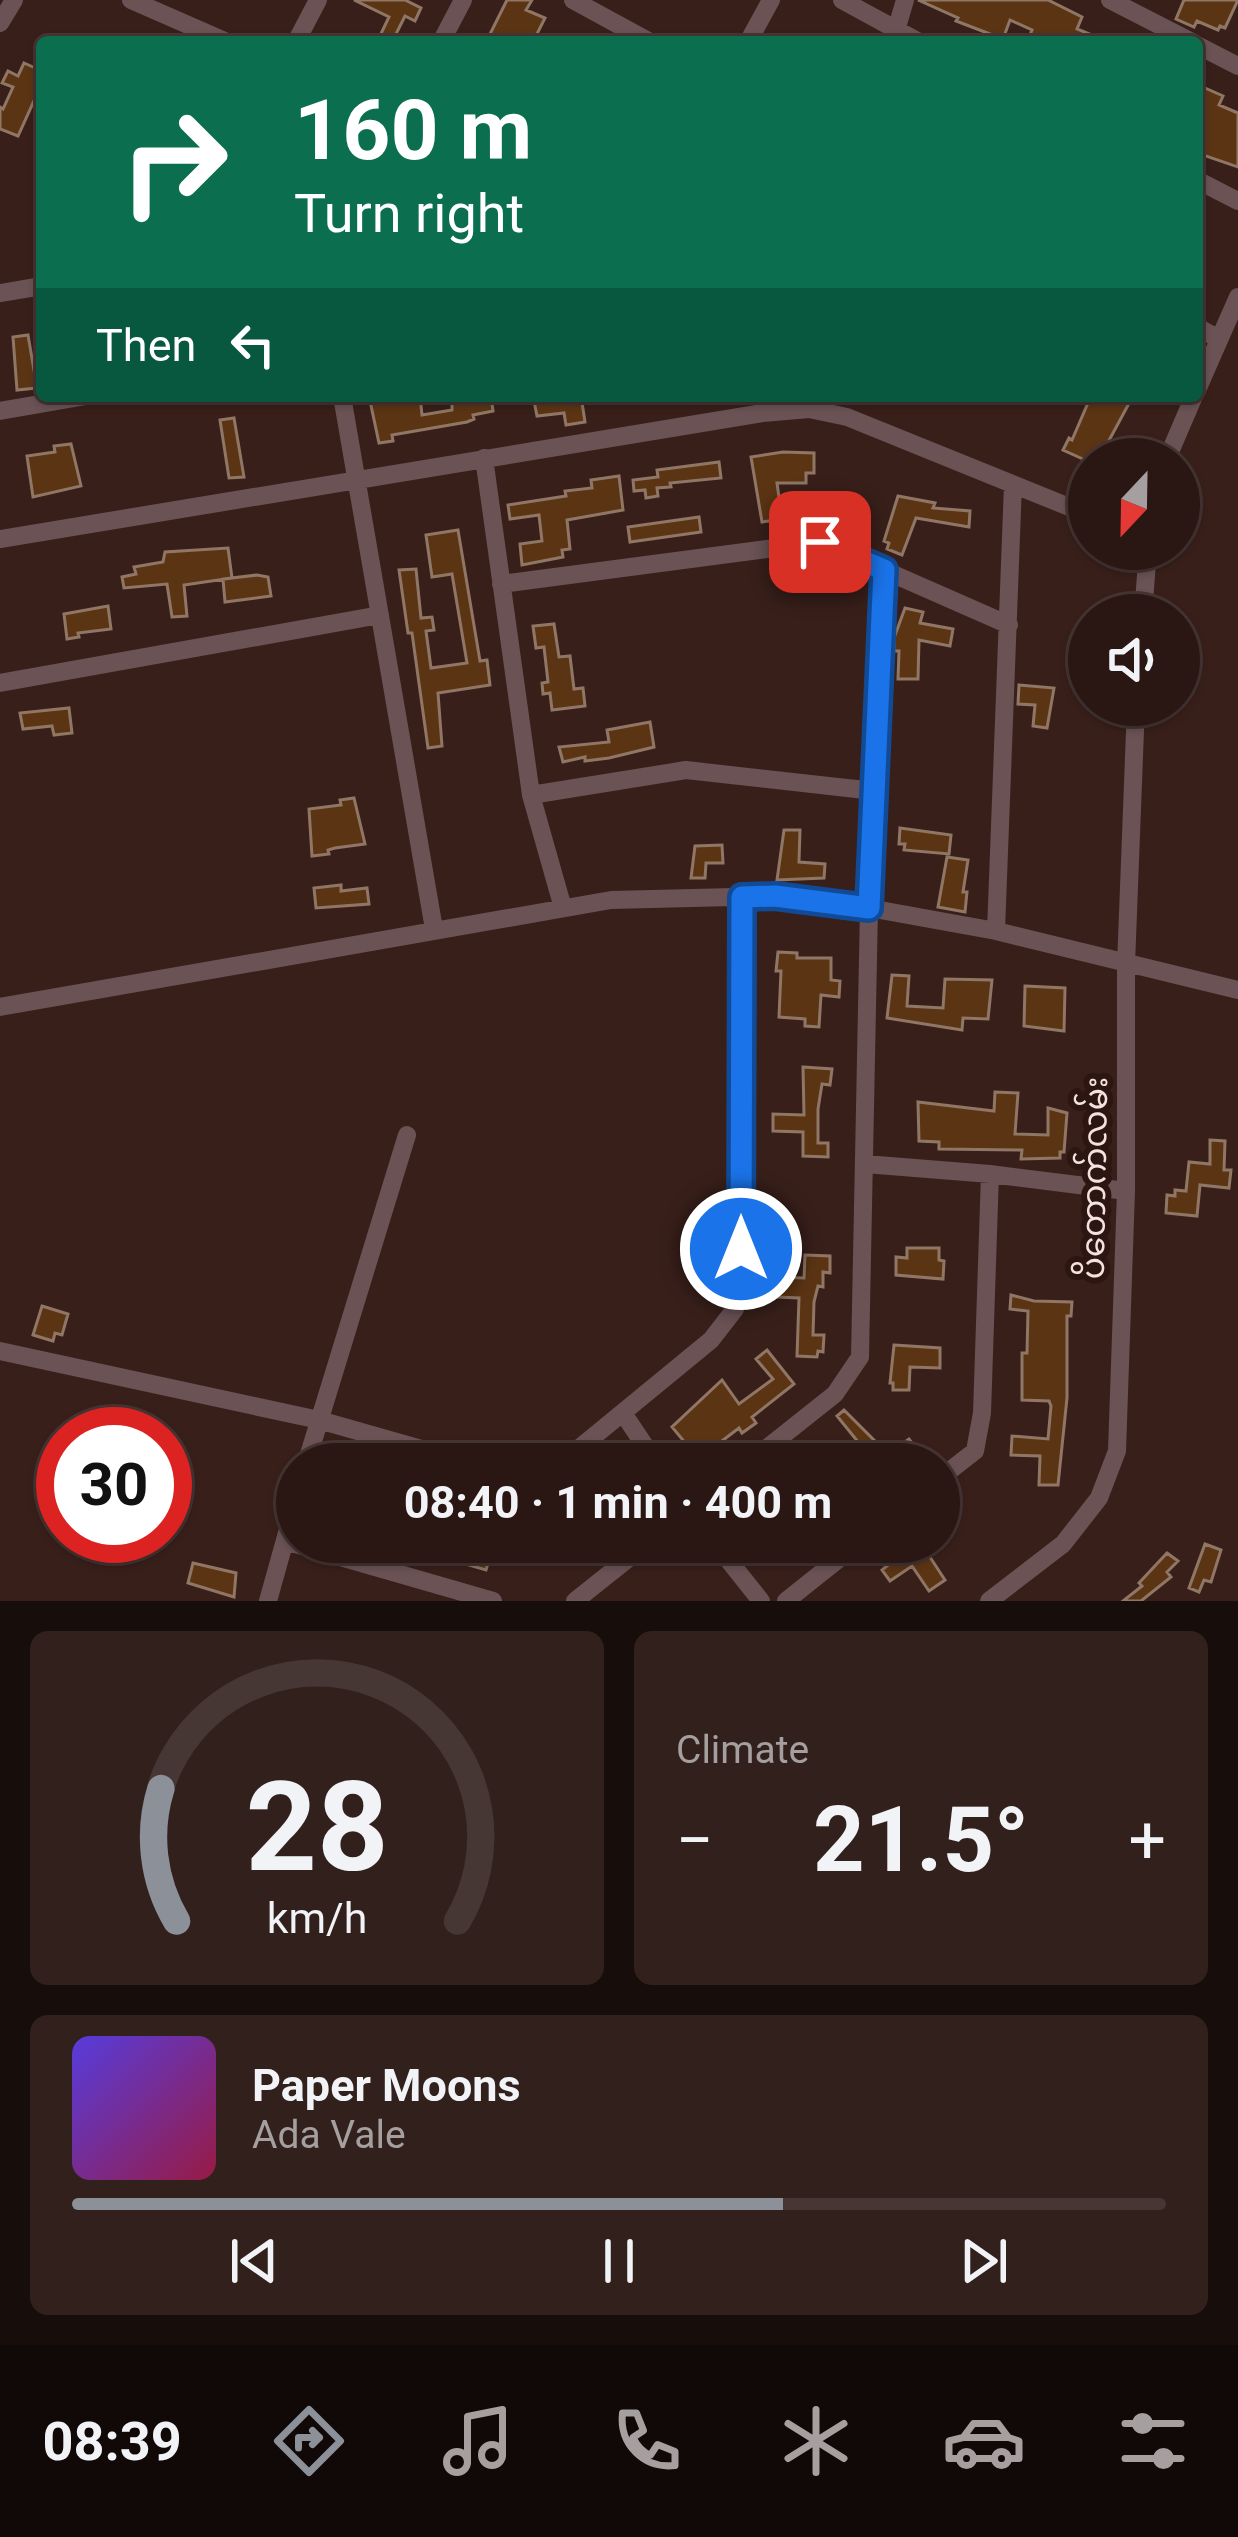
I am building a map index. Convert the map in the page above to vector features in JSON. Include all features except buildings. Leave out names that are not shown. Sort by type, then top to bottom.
[{"type":"street","points":[[0,23],[14,0]]},
{"type":"street","points":[[131,0],[165,7],[216,36]]},
{"type":"street","points":[[299,36],[318,0]]},
{"type":"street","points":[[444,36],[464,0]]},
{"type":"street","points":[[573,0],[639,36]]},
{"type":"street","points":[[751,36],[772,0]]},
{"type":"street","points":[[842,0],[894,36],[905,0]]},
{"type":"street","points":[[1111,0],[1180,36]]},
{"type":"street","points":[[1203,48],[1238,66]]},
{"type":"street","points":[[1203,183],[1238,201]]},
{"type":"street","points":[[0,293],[36,287]]},
{"type":"street","points":[[1203,377],[1238,296]]},
{"type":"street","points":[[1203,330],[1219,339]]},
{"type":"street","points":[[0,411],[52,402]]},
{"type":"street","points":[[343,402],[434,929]]},
{"type":"street","points":[[1176,438],[1192,402]]},
{"type":"street","points":[[0,539],[810,403],[1068,506]]},
{"type":"street","points":[[484,458],[531,795],[563,908]]},
{"type":"street","points":[[996,931],[1013,484]]},
{"type":"street","points":[[501,584],[820,542],[1009,625]]},
{"type":"street","points":[[774,1443],[835,1394],[860,1357],[869,908],[884,570]]},
{"type":"street","points":[[0,683],[380,615]]},
{"type":"street","name":"ပိတောက်လမ်း","points":[[989,1601],[1063,1544],[1099,1498],[1117,1451],[1135,726]]},
{"type":"street","points":[[531,795],[686,770],[874,791]]},
{"type":"street","points":[[0,1007],[610,900],[775,896],[996,931],[1238,990]]},
{"type":"street","points":[[586,1443],[711,1340],[734,1310],[741,1249],[742,897]]},
{"type":"street","points":[[312,1443],[407,1135]]},
{"type":"street","points":[[865,1164],[1126,1191]]},
{"type":"street","points":[[960,1462],[975,1450],[982,1413],[989,1174]]},
{"type":"street","points":[[0,1352],[319,1420],[400,1443]]},
{"type":"street","points":[[622,1413],[643,1443]]},
{"type":"street","points":[[268,1601],[279,1563]]},
{"type":"street","points":[[361,1563],[493,1601]]},
{"type":"street","points":[[575,1601],[623,1563]]},
{"type":"street","points":[[730,1563],[761,1601]]},
{"type":"street","points":[[786,1601],[834,1563]]},
{"type":"route","points":[[741,1249],[742,897],[775,896],[869,908],[884,570],[820,542]]}]
